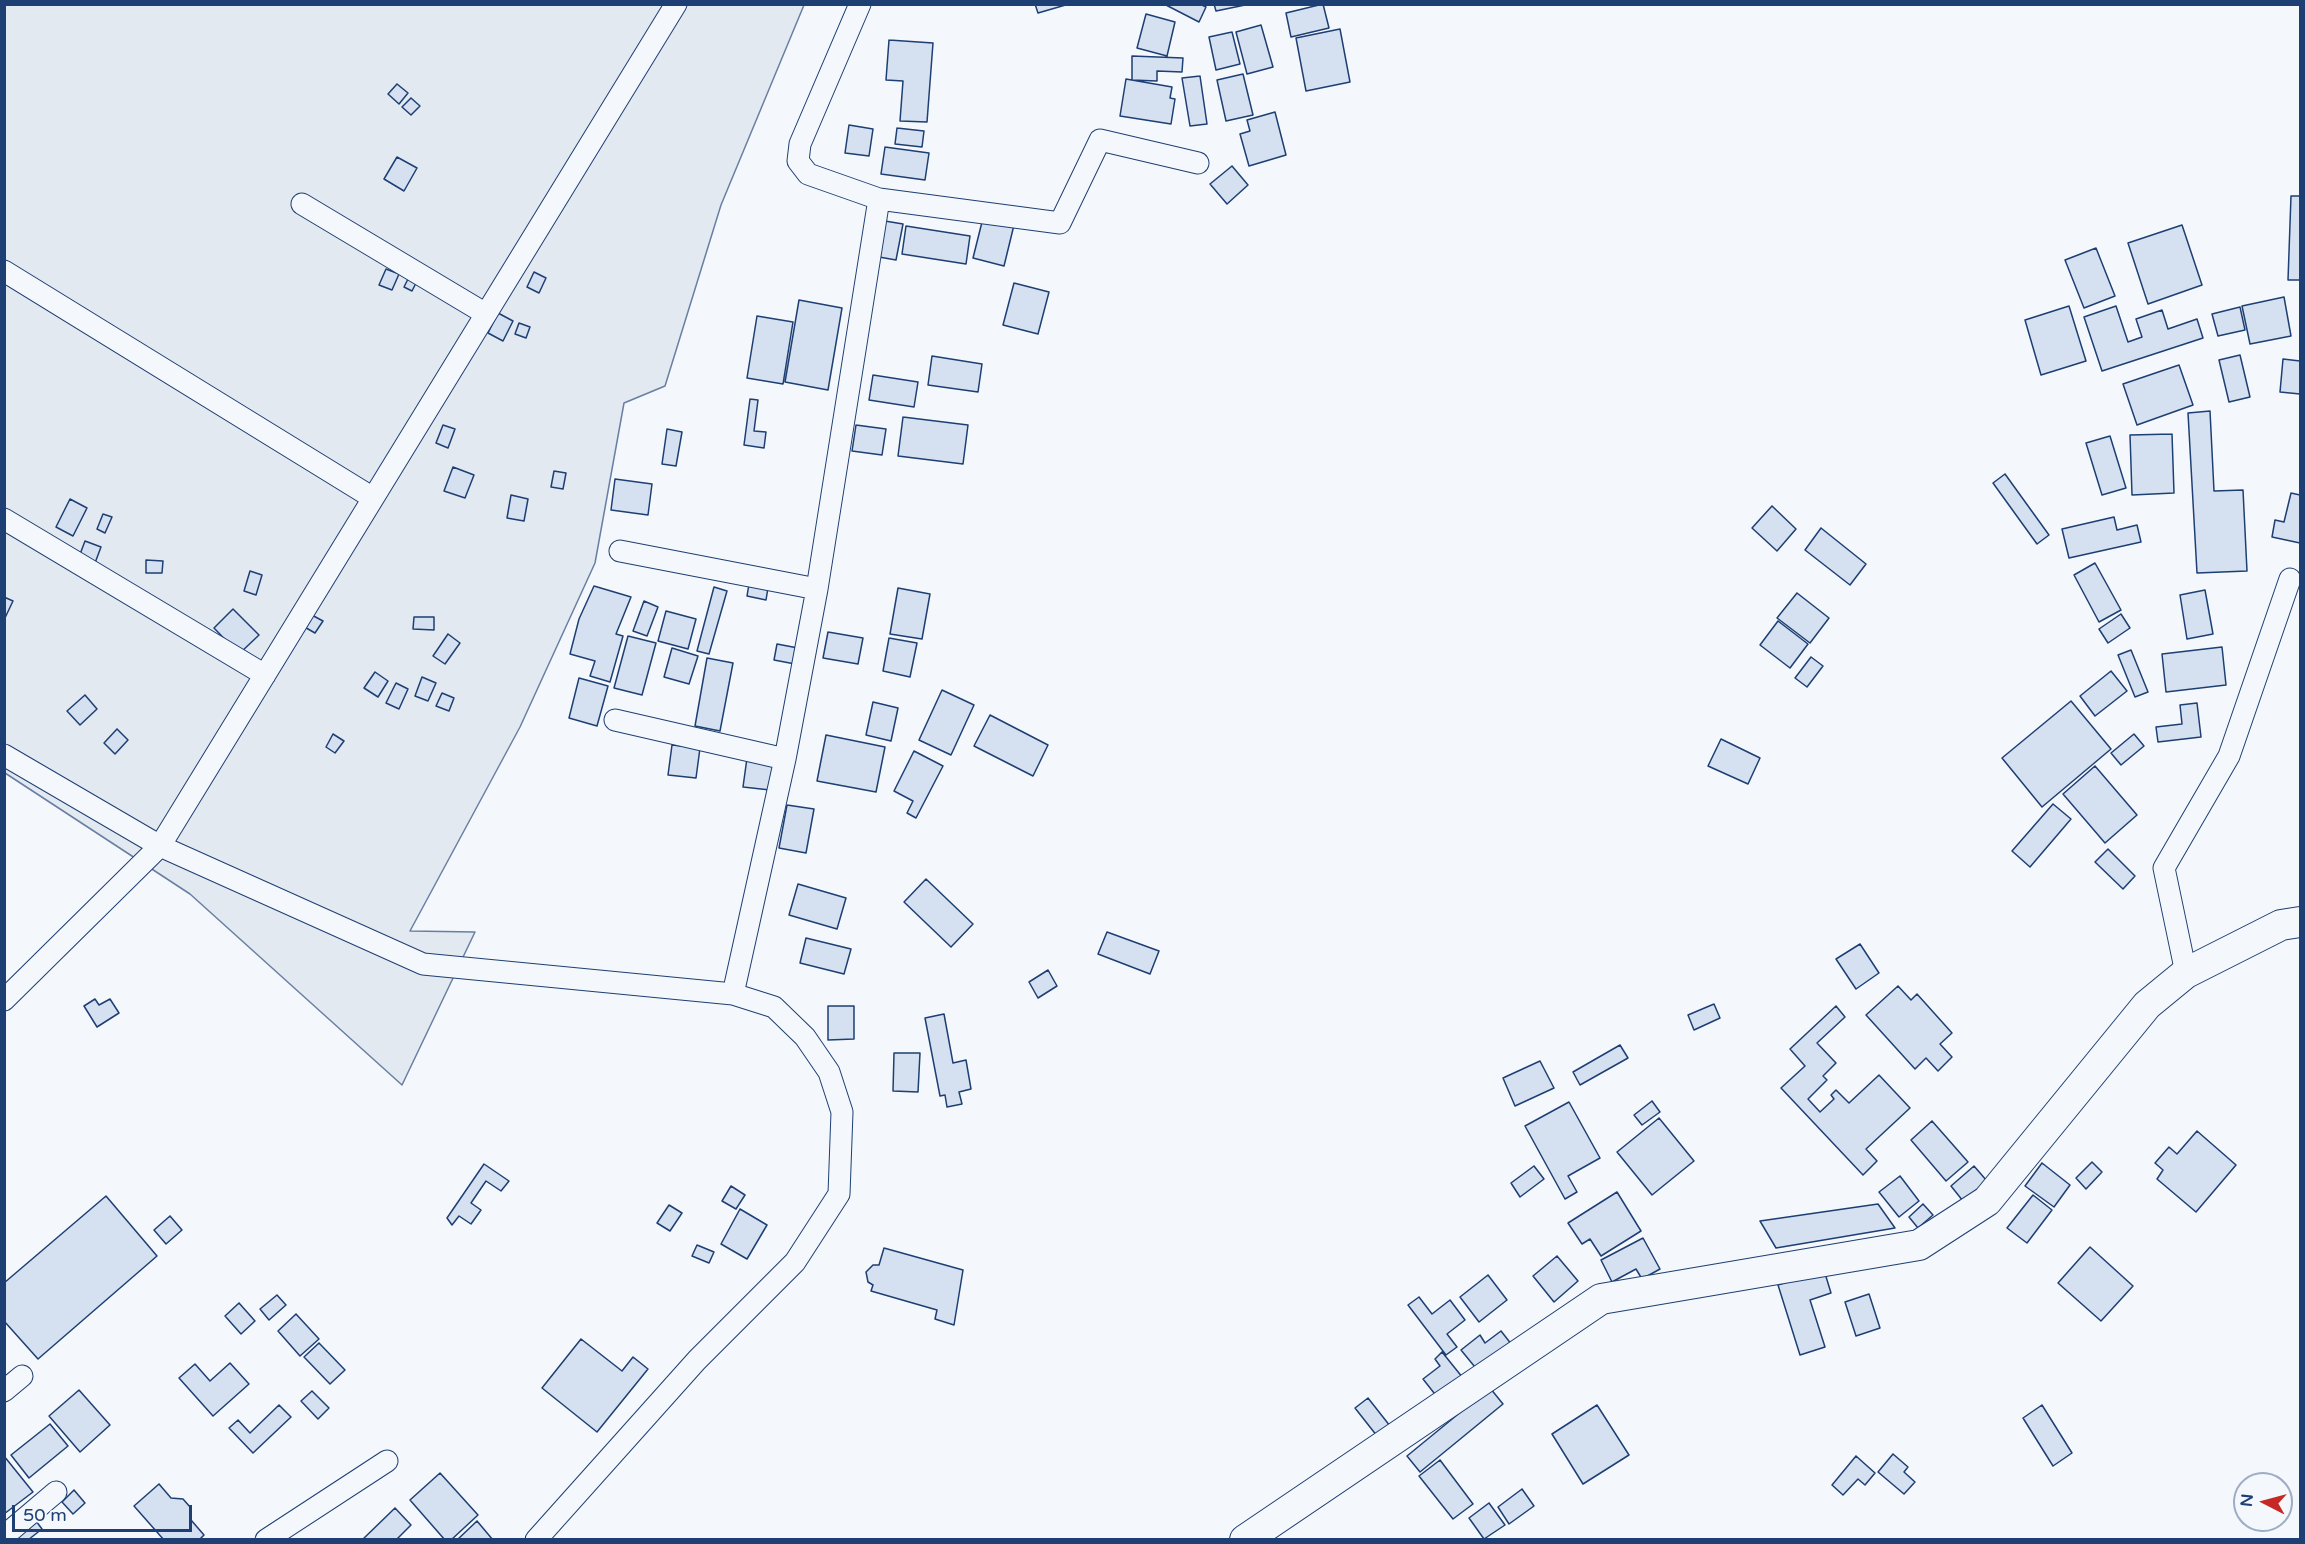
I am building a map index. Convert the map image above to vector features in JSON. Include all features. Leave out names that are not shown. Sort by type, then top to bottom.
[{"type":"street","points":[[4,1000],[160,846],[676,4]]},
{"type":"street","points":[[861,4],[800,144],[798,161],[808,174],[879,199],[1060,224],[1100,140],[1198,163]]},
{"type":"street","points":[[733,994],[785,759],[817,590],[879,199]]},
{"type":"street","points":[[302,204],[486,314]]},
{"type":"street","points":[[4,271],[373,498]]},
{"type":"street","points":[[4,519],[265,675]]},
{"type":"street","points":[[620,551],[817,590]]},
{"type":"street","points":[[2186,973],[2164,868],[2229,756],[2290,579]]},
{"type":"street","points":[[615,720],[785,759]]},
{"type":"street","points":[[4,755],[160,846],[423,964],[733,994],[774,1007],[805,1036],[829,1072],[842,1112],[839,1194],[795,1262],[697,1360],[536,1539]]},
{"type":"street","points":[[1245,1539],[1601,1299],[1918,1245],[1987,1201],[2147,1005],[2186,973],[2281,925],[2301,922]]},
{"type":"street","points":[[4,1391],[22,1376]]},
{"type":"street","points":[[266,1539],[387,1461]]},
{"type":"street","points":[[4,1536],[56,1492]]},
{"type":"shaded area","points":[[4,5],[804,5],[721,205],[665,386],[624,403],[595,563],[520,727],[410,931],[475,932],[402,1085],[190,894],[5,773]]},
{"type":"building","points":[[1035,4],[1069,4],[1038,13]]},
{"type":"building","points":[[1164,4],[1200,4],[1206,7],[1199,22]]},
{"type":"building","points":[[1214,4],[1250,4],[1216,11]]},
{"type":"building","points":[[1323,4],[1329,28],[1291,37],[1286,13]]},
{"type":"building","points":[[1146,14],[1175,22],[1167,56],[1137,48]]},
{"type":"building","points":[[1261,25],[1273,67],[1247,74],[1236,32]]},
{"type":"building","points":[[1340,29],[1350,82],[1306,91],[1296,38]]},
{"type":"building","points":[[1232,32],[1240,64],[1216,70],[1209,37]]},
{"type":"building","points":[[889,40],[933,43],[927,122],[900,121],[903,81],[886,80]]},
{"type":"building","points":[[1132,56],[1183,58],[1182,72],[1157,71],[1157,81],[1132,80]]},
{"type":"building","points":[[1243,74],[1253,115],[1226,121],[1217,80]]},
{"type":"building","points":[[1200,76],[1207,124],[1190,126],[1182,78]]},
{"type":"building","points":[[1126,79],[1172,87],[1170,98],[1175,99],[1171,124],[1120,116]]},
{"type":"building","points":[[397,84],[408,93],[399,104],[388,94]]},
{"type":"building","points":[[411,98],[420,106],[411,115],[402,107]]},
{"type":"building","points":[[1275,112],[1286,155],[1249,166],[1240,134],[1250,131],[1247,120]]},
{"type":"building","points":[[849,125],[873,129],[869,156],[845,153]]},
{"type":"building","points":[[897,128],[924,131],[922,147],[895,144]]},
{"type":"building","points":[[885,147],[929,153],[925,180],[881,174]]},
{"type":"building","points":[[397,157],[417,168],[404,191],[384,179]]},
{"type":"building","points":[[1232,166],[1248,185],[1227,204],[1210,184]]},
{"type":"building","points":[[2291,196],[2300,196],[2300,280],[2288,280]]},
{"type":"building","points":[[983,218],[1014,225],[1004,266],[973,258]]},
{"type":"building","points":[[885,221],[903,224],[896,260],[879,257]]},
{"type":"building","points":[[2182,225],[2202,285],[2148,304],[2128,243]]},
{"type":"building","points":[[906,226],[970,236],[966,264],[902,254]]},
{"type":"building","points":[[2096,248],[2115,296],[2084,308],[2065,260]]},
{"type":"building","points":[[386,269],[399,274],[392,290],[379,285]]},
{"type":"building","points":[[534,272],[546,278],[539,293],[527,287]]},
{"type":"building","points":[[409,277],[417,281],[412,291],[404,287]]},
{"type":"building","points":[[1014,283],[1049,292],[1038,334],[1003,325]]},
{"type":"building","points":[[2284,297],[2291,336],[2250,344],[2242,306]]},
{"type":"building","points":[[799,300],[842,308],[828,390],[785,382]]},
{"type":"building","points":[[2069,306],[2086,361],[2041,375],[2025,320]]},
{"type":"building","points":[[2116,306],[2128,342],[2142,337],[2136,319],[2162,310],[2168,329],[2197,319],[2203,338],[2102,371],[2084,317]]},
{"type":"building","points":[[2240,307],[2245,330],[2218,336],[2212,314]]},
{"type":"building","points":[[498,313],[513,321],[503,341],[488,333]]},
{"type":"building","points":[[757,316],[793,322],[783,384],[747,378]]},
{"type":"building","points":[[519,323],[530,327],[526,338],[515,334]]},
{"type":"building","points":[[2240,355],[2250,397],[2229,402],[2219,360]]},
{"type":"building","points":[[932,356],[982,364],[978,392],[928,385]]},
{"type":"building","points":[[2283,359],[2300,361],[2300,394],[2280,392]]},
{"type":"building","points":[[2179,365],[2193,405],[2137,425],[2123,384]]},
{"type":"building","points":[[873,375],[918,382],[914,407],[869,400]]},
{"type":"building","points":[[750,399],[758,400],[754,431],[766,432],[764,448],[744,445]]},
{"type":"building","points":[[2210,411],[2214,491],[2243,490],[2247,571],[2197,573],[2188,413]]},
{"type":"building","points":[[903,417],[968,425],[963,464],[898,456]]},
{"type":"building","points":[[443,425],[455,429],[448,448],[436,443]]},
{"type":"building","points":[[856,425],[886,429],[882,455],[852,451]]},
{"type":"building","points":[[667,429],[682,432],[676,466],[662,464]]},
{"type":"building","points":[[2172,434],[2174,493],[2132,495],[2130,435]]},
{"type":"building","points":[[2110,436],[2126,488],[2102,495],[2086,443]]},
{"type":"building","points":[[453,467],[474,475],[465,498],[444,491]]},
{"type":"building","points":[[554,471],[566,473],[563,489],[551,487]]},
{"type":"building","points":[[2005,474],[2049,535],[2037,544],[1993,483]]},
{"type":"building","points":[[615,479],[652,484],[648,515],[611,510]]},
{"type":"building","points":[[2291,493],[2300,495],[2300,543],[2272,537],[2275,520],[2284,522]]},
{"type":"building","points":[[511,495],[528,499],[524,521],[507,518]]},
{"type":"building","points":[[70,499],[87,508],[73,536],[56,527]]},
{"type":"building","points":[[1772,506],[1796,529],[1777,551],[1752,528]]},
{"type":"building","points":[[103,514],[112,517],[105,533],[97,529]]},
{"type":"building","points":[[2114,517],[2117,530],[2137,525],[2141,542],[2069,558],[2062,529]]},
{"type":"building","points":[[1821,528],[1866,564],[1850,585],[1805,550]]},
{"type":"building","points":[[85,541],[101,547],[95,563],[79,557]]},
{"type":"building","points":[[146,560],[163,561],[162,573],[146,573]]},
{"type":"building","points":[[2095,563],[2121,610],[2099,622],[2074,575]]},
{"type":"building","points":[[250,571],[262,575],[256,595],[244,591]]},
{"type":"building","points":[[749,584],[768,588],[766,600],[747,596]]},
{"type":"building","points":[[594,586],[631,597],[616,634],[623,636],[610,682],[590,676],[595,661],[570,654],[579,619]]},
{"type":"building","points":[[714,587],[727,591],[709,654],[697,651]]},
{"type":"building","points":[[898,588],[930,594],[922,639],[890,634]]},
{"type":"building","points":[[2205,590],[2213,634],[2187,639],[2180,595]]},
{"type":"building","points":[[1797,593],[1829,618],[1810,643],[1777,618]]},
{"type":"building","points":[[4,597],[13,601],[4,620]]},
{"type":"building","points":[[644,601],[658,607],[647,636],[633,631]]},
{"type":"building","points":[[233,609],[259,635],[239,654],[214,628]]},
{"type":"building","points":[[666,611],[696,619],[688,649],[658,641]]},
{"type":"building","points":[[308,613],[323,621],[315,633],[301,625]]},
{"type":"building","points":[[2121,614],[2130,628],[2108,643],[2099,629]]},
{"type":"building","points":[[414,617],[434,617],[434,630],[413,629]]},
{"type":"building","points":[[1778,621],[1808,644],[1790,668],[1760,645]]},
{"type":"building","points":[[828,632],[863,638],[858,664],[823,658]]},
{"type":"building","points":[[448,634],[460,643],[445,664],[433,656]]},
{"type":"building","points":[[628,636],[656,643],[642,695],[614,688]]},
{"type":"building","points":[[889,638],[917,643],[910,677],[883,671]]},
{"type":"building","points":[[777,644],[798,648],[795,664],[774,660]]},
{"type":"building","points":[[2222,647],[2226,685],[2166,692],[2162,654]]},
{"type":"building","points":[[672,648],[698,656],[689,684],[664,677]]},
{"type":"building","points":[[2131,650],[2148,692],[2135,697],[2118,655]]},
{"type":"building","points":[[1811,657],[1823,666],[1807,687],[1795,678]]},
{"type":"building","points":[[707,658],[733,663],[720,731],[695,726]]},
{"type":"building","points":[[2111,671],[2127,691],[2095,716],[2080,696]]},
{"type":"building","points":[[375,672],[388,681],[378,697],[364,688]]},
{"type":"building","points":[[422,677],[436,683],[428,701],[415,696]]},
{"type":"building","points":[[579,678],[608,686],[597,726],[569,718]]},
{"type":"building","points":[[396,683],[408,689],[399,709],[386,703]]},
{"type":"building","points":[[942,690],[974,705],[951,755],[919,740]]},
{"type":"building","points":[[442,693],[454,698],[449,711],[436,706]]},
{"type":"building","points":[[85,695],[97,709],[80,725],[67,711]]},
{"type":"building","points":[[2071,701],[2111,749],[2042,807],[2002,758]]},
{"type":"building","points":[[873,702],[898,708],[891,741],[866,735]]},
{"type":"building","points":[[2197,703],[2201,737],[2158,742],[2156,727],[2182,724],[2180,705]]},
{"type":"building","points":[[990,715],[1048,745],[1033,776],[974,746]]},
{"type":"building","points":[[117,729],[128,740],[115,754],[104,743]]},
{"type":"building","points":[[333,734],[344,741],[335,753],[326,747]]},
{"type":"building","points":[[2134,734],[2144,746],[2121,765],[2111,753]]},
{"type":"building","points":[[826,735],[885,747],[876,792],[817,781]]},
{"type":"building","points":[[1721,739],[1760,758],[1748,784],[1708,766]]},
{"type":"building","points":[[672,745],[700,748],[696,778],[668,775]]},
{"type":"building","points":[[914,751],[943,766],[916,818],[907,813],[913,801],[894,791]]},
{"type":"building","points":[[747,758],[774,762],[770,790],[743,787]]},
{"type":"building","points":[[2095,766],[2137,815],[2105,843],[2063,794]]},
{"type":"building","points":[[2053,804],[2071,819],[2030,867],[2012,851]]},
{"type":"building","points":[[787,805],[814,809],[806,853],[779,848]]},
{"type":"building","points":[[2108,849],[2135,876],[2123,889],[2095,862]]},
{"type":"building","points":[[926,879],[973,924],[951,947],[904,902]]},
{"type":"building","points":[[798,884],[846,898],[837,929],[789,915]]},
{"type":"building","points":[[1107,932],[1159,951],[1150,974],[1098,954]]},
{"type":"building","points":[[806,938],[851,949],[844,974],[800,963]]},
{"type":"building","points":[[1860,944],[1879,973],[1856,989],[1836,959]]},
{"type":"building","points":[[1048,970],[1057,986],[1038,998],[1029,982]]},
{"type":"building","points":[[1898,986],[1911,1000],[1917,994],[1952,1033],[1940,1044],[1952,1057],[1938,1071],[1926,1058],[1915,1069],[1866,1015]]},
{"type":"building","points":[[95,999],[99,1005],[110,999],[119,1013],[97,1027],[84,1006]]},
{"type":"building","points":[[1714,1004],[1720,1018],[1694,1030],[1688,1015]]},
{"type":"building","points":[[828,1006],[854,1006],[854,1039],[828,1040]]},
{"type":"building","points":[[1836,1006],[1845,1017],[1817,1043],[1836,1063],[1823,1076],[1827,1080],[1808,1099],[1820,1112],[1834,1099],[1831,1095],[1836,1090],[1849,1103],[1879,1075],[1910,1108],[1866,1149],[1877,1161],[1863,1175],[1781,1088],[1805,1066],[1790,1049]]},
{"type":"building","points":[[944,1014],[953,1063],[966,1060],[971,1089],[959,1092],[962,1104],[947,1107],[945,1095],[940,1096],[925,1018]]},
{"type":"building","points":[[1620,1045],[1628,1058],[1580,1085],[1573,1072]]},
{"type":"building","points":[[894,1053],[920,1053],[918,1092],[893,1091]]},
{"type":"building","points":[[1540,1061],[1554,1088],[1515,1106],[1503,1078]]},
{"type":"building","points":[[1652,1101],[1660,1112],[1642,1125],[1634,1115]]},
{"type":"building","points":[[1569,1102],[1600,1158],[1568,1176],[1577,1192],[1565,1199],[1525,1126]]},
{"type":"building","points":[[1659,1118],[1694,1161],[1652,1195],[1617,1152]]},
{"type":"building","points":[[1932,1121],[1968,1162],[1946,1181],[1911,1140]]},
{"type":"building","points":[[2197,1131],[2236,1165],[2196,1212],[2157,1179],[2163,1170],[2155,1163],[2169,1147],[2177,1154]]},
{"type":"building","points":[[2092,1162],[2102,1172],[2086,1189],[2076,1178]]},
{"type":"building","points":[[2042,1163],[2070,1185],[2054,1207],[2025,1186]]},
{"type":"building","points":[[484,1164],[509,1181],[501,1191],[486,1181],[471,1203],[481,1210],[471,1224],[459,1216],[452,1225],[447,1218]]},
{"type":"building","points":[[1534,1166],[1544,1179],[1520,1197],[1511,1183]]},
{"type":"building","points":[[1974,1166],[1987,1181],[1963,1201],[1951,1186]]},
{"type":"building","points":[[1900,1176],[1919,1201],[1899,1217],[1879,1192]]},
{"type":"building","points":[[731,1186],[745,1195],[736,1209],[722,1201]]},
{"type":"building","points":[[1617,1192],[1641,1231],[1601,1256],[1590,1239],[1582,1244],[1568,1223]]},
{"type":"building","points":[[2033,1195],[2052,1210],[2027,1243],[2007,1228]]},
{"type":"building","points":[[106,1196],[157,1256],[38,1359],[4,1321],[4,1283]]},
{"type":"building","points":[[1878,1204],[1895,1228],[1776,1248],[1760,1221]]},
{"type":"building","points":[[1923,1204],[1933,1215],[1918,1228],[1909,1217]]},
{"type":"building","points":[[669,1205],[682,1213],[670,1231],[657,1223]]},
{"type":"building","points":[[740,1209],[767,1225],[747,1259],[721,1244]]},
{"type":"building","points":[[170,1216],[182,1230],[166,1244],[154,1230]]},
{"type":"building","points":[[1643,1238],[1660,1269],[1642,1279],[1636,1269],[1612,1282],[1601,1260]]},
{"type":"building","points":[[697,1245],[714,1252],[709,1263],[692,1256]]},
{"type":"building","points":[[2090,1247],[2133,1286],[2101,1321],[2058,1283]]},
{"type":"building","points":[[884,1248],[963,1270],[954,1325],[935,1319],[937,1310],[871,1291],[873,1285],[868,1282],[866,1272],[873,1265],[879,1265]]},
{"type":"building","points":[[1557,1256],[1578,1281],[1554,1302],[1533,1276]]},
{"type":"building","points":[[1824,1270],[1831,1293],[1810,1300],[1825,1347],[1800,1355],[1778,1285]]},
{"type":"building","points":[[1488,1275],[1507,1300],[1479,1322],[1460,1297]]},
{"type":"building","points":[[1869,1294],[1880,1328],[1856,1336],[1845,1302]]},
{"type":"building","points":[[277,1295],[286,1305],[269,1320],[260,1309]]},
{"type":"building","points":[[1419,1297],[1432,1314],[1450,1300],[1465,1320],[1447,1334],[1457,1347],[1446,1355],[1408,1305]]},
{"type":"building","points":[[239,1303],[255,1321],[241,1334],[225,1316]]},
{"type":"building","points":[[296,1314],[319,1339],[300,1356],[278,1331]]},
{"type":"building","points":[[1501,1331],[1512,1345],[1479,1372],[1461,1350],[1480,1335],[1485,1343]]},
{"type":"building","points":[[581,1339],[622,1371],[633,1357],[648,1369],[597,1432],[542,1388]]},
{"type":"building","points":[[319,1343],[345,1370],[330,1384],[304,1357]]},
{"type":"building","points":[[1442,1352],[1463,1378],[1438,1398],[1423,1379],[1440,1366],[1435,1359]]},
{"type":"building","points":[[230,1363],[249,1384],[213,1416],[179,1378],[195,1364],[210,1381]]},
{"type":"building","points":[[1490,1388],[1503,1404],[1420,1472],[1407,1456]]},
{"type":"building","points":[[79,1390],[110,1425],[80,1452],[49,1416]]},
{"type":"building","points":[[312,1391],[329,1408],[318,1419],[301,1401]]},
{"type":"building","points":[[1368,1398],[1394,1431],[1381,1441],[1355,1408]]},
{"type":"building","points":[[279,1405],[291,1417],[253,1453],[229,1428],[238,1420],[250,1433]]},
{"type":"building","points":[[1597,1405],[1629,1455],[1583,1484],[1552,1434]]},
{"type":"building","points":[[2042,1405],[2072,1453],[2053,1466],[2023,1418]]},
{"type":"building","points":[[50,1424],[68,1446],[29,1478],[11,1455]]},
{"type":"building","points":[[1893,1454],[1908,1467],[1904,1472],[1915,1482],[1904,1494],[1878,1472]]},
{"type":"building","points":[[4,1456],[33,1492],[4,1514]]},
{"type":"building","points":[[1856,1456],[1875,1473],[1865,1485],[1858,1479],[1843,1495],[1832,1485]]},
{"type":"building","points":[[1440,1460],[1473,1504],[1453,1519],[1419,1476]]},
{"type":"building","points":[[440,1473],[478,1515],[451,1540],[445,1540],[410,1500]]},
{"type":"building","points":[[159,1484],[171,1498],[183,1499],[191,1508],[191,1520],[204,1535],[199,1540],[164,1540],[134,1506]]},
{"type":"building","points":[[1522,1489],[1534,1506],[1509,1524],[1498,1507]]},
{"type":"building","points":[[74,1490],[85,1503],[73,1514],[62,1502]]},
{"type":"building","points":[[1489,1503],[1505,1525],[1484,1539],[1469,1518]]},
{"type":"building","points":[[395,1508],[411,1525],[396,1540],[362,1540]]},
{"type":"building","points":[[33,1517],[42,1529],[28,1540],[18,1540],[13,1532]]},
{"type":"building","points":[[477,1521],[493,1540],[457,1540]]}]
